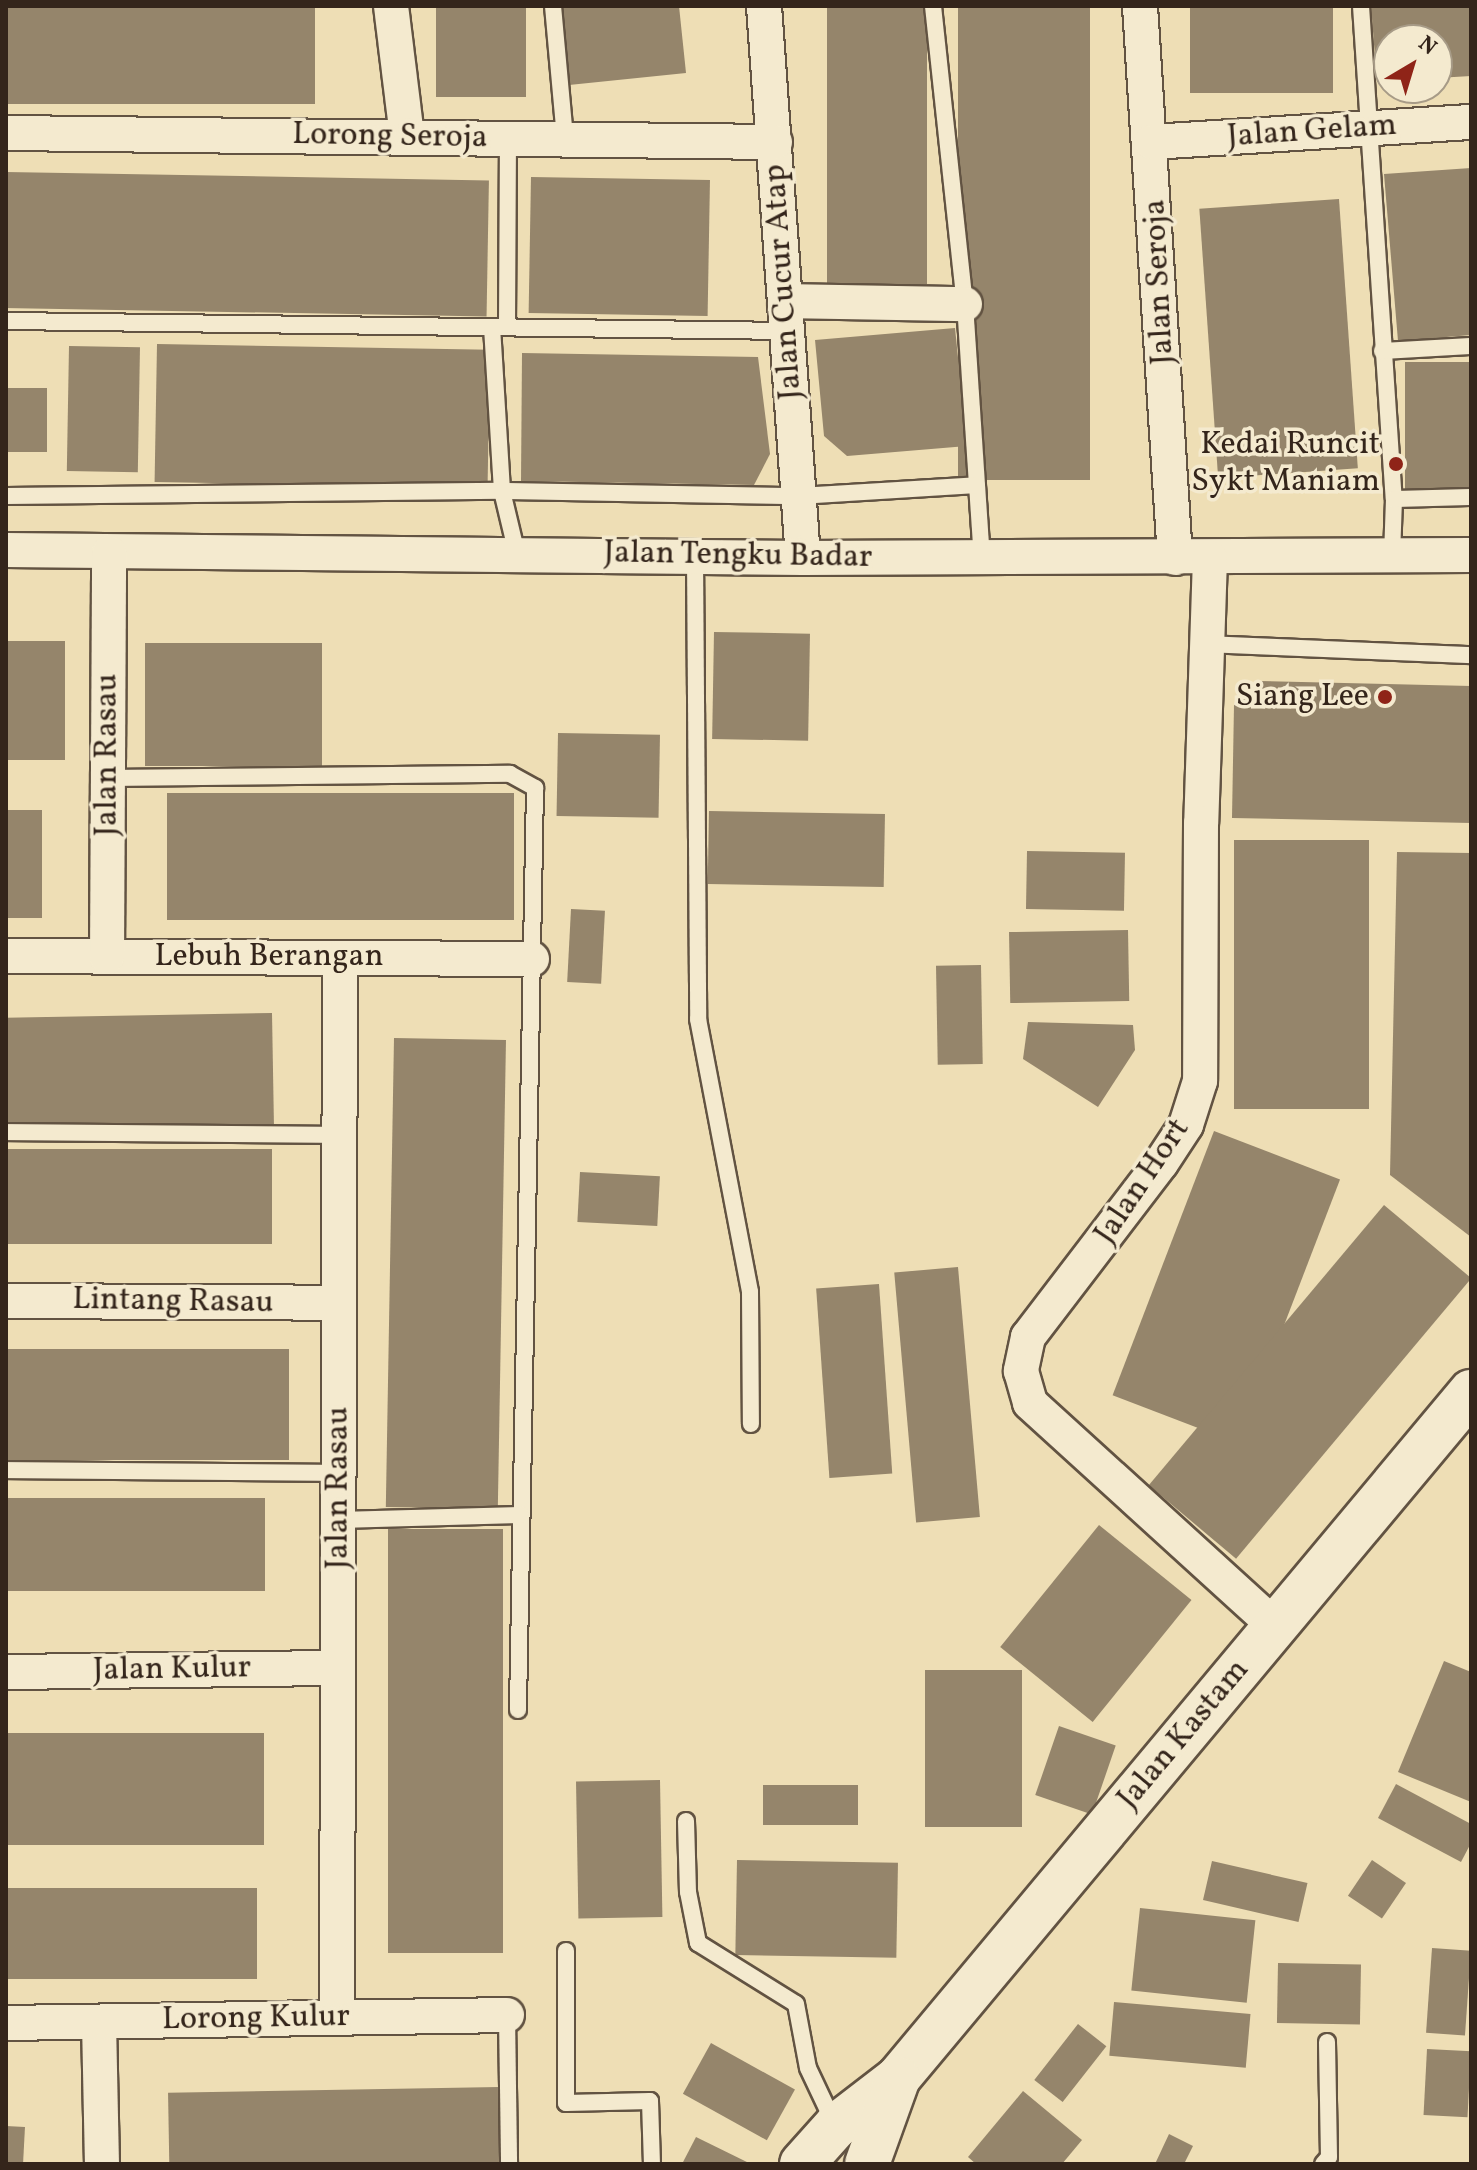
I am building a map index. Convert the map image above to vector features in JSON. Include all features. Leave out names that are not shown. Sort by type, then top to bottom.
[{"type":"street","points":[[391,6],[407,137]]},
{"type":"street","name":"Jalan Cucur Atap","points":[[764,6],[803,558]]},
{"type":"street","name":"Jalan Seroja","points":[[1140,6],[1152,142],[1175,558]]},
{"type":"street","name":"Jalan Gelam","points":[[1152,142],[1471,122]]},
{"type":"street","name":"Lorong Seroja","points":[[6,133],[775,142]]},
{"type":"street","points":[[786,316],[965,304]]},
{"type":"street","name":"Jalan Tengku Badar","points":[[6,550],[109,553],[695,554],[803,558],[1471,555]]},
{"type":"street","name":"Jalan Rasau","points":[[107,957],[109,553]]},
{"type":"street","name":"Jalan Hort","points":[[1210,558],[1200,1081],[1186,1125],[1161,1163],[1028,1337],[1021,1371],[1030,1403],[1275,1626]]},
{"type":"street","name":"Lebuh Berangan","points":[[6,956],[532,959]]},
{"type":"street","name":"Jalan Rasau","points":[[337,2018],[340,958]]},
{"type":"street","name":"Lintang Rasau","points":[[6,1301],[339,1303]]},
{"type":"street","name":"Jalan Kastam","points":[[802,2164],[836,2126],[898,2078],[1471,1392]]},
{"type":"street","name":"Jalan Kulur","points":[[6,1672],[338,1668]]},
{"type":"street","name":"Lorong Kulur","points":[[6,2023],[507,2015]]},
{"type":"street","points":[[99,2022],[102,2164]]},
{"type":"street","name":"Jalan Kastam","points":[[875,2162],[898,2078]]},
{"type":"lane","points":[[553,6],[565,139]]},
{"type":"lane","points":[[933,6],[965,304],[982,558]]},
{"type":"lane","points":[[1361,6],[1394,499],[1392,556]]},
{"type":"lane","points":[[508,138],[499,327],[502,491],[517,554]]},
{"type":"lane","points":[[6,321],[499,327],[786,316]]},
{"type":"lane","points":[[1382,351],[1471,346]]},
{"type":"lane","points":[[6,496],[502,491],[799,496],[977,485]]},
{"type":"lane","points":[[1394,499],[1471,497]]},
{"type":"lane","points":[[695,554],[698,1019],[750,1292],[751,1424]]},
{"type":"lane","points":[[1207,644],[1471,655]]},
{"type":"lane","points":[[108,778],[510,774],[535,788],[518,1710]]},
{"type":"lane","points":[[6,1132],[340,1135]]},
{"type":"lane","points":[[6,1470],[339,1473]]},
{"type":"lane","points":[[338,1520],[521,1515]]},
{"type":"lane","points":[[686,1821],[688,1892],[698,1943],[796,2004],[808,2068],[836,2126],[875,2162]]},
{"type":"lane","points":[[566,1951],[566,2103],[650,2101],[652,2164]]},
{"type":"lane","points":[[507,2015],[509,2164]]},
{"type":"lane","points":[[1323,2164],[1329,2157],[1327,2042]]},
{"type":"building","points":[[6,6],[315,6],[315,104],[6,104]]},
{"type":"building","points":[[436,6],[526,6],[526,97],[436,97]]},
{"type":"building","points":[[561,6],[679,6],[686,73],[569,85]]},
{"type":"building","points":[[827,6],[927,6],[927,284],[827,284]]},
{"type":"building","points":[[958,6],[1090,6],[1090,480],[958,480]]},
{"type":"building","points":[[1190,6],[1333,6],[1333,93],[1190,93]]},
{"type":"building","points":[[1371,6],[1471,6],[1471,76],[1453,77],[1453,24],[1373,24],[1373,31]]},
{"type":"building","points":[[1471,168],[1471,335],[1398,341],[1384,174]]},
{"type":"building","points":[[6,172],[489,180],[487,316],[6,308]]},
{"type":"building","points":[[531,177],[710,180],[708,316],[529,313]]},
{"type":"building","points":[[1339,199],[1358,468],[1218,478],[1199,209]]},
{"type":"building","points":[[955,328],[967,446],[847,456],[824,436],[815,340]]},
{"type":"building","points":[[157,344],[490,350],[488,488],[155,482]]},
{"type":"building","points":[[69,346],[140,347],[138,472],[67,471]]},
{"type":"building","points":[[522,353],[758,357],[770,454],[754,485],[521,481]]},
{"type":"building","points":[[1405,362],[1471,362],[1471,491],[1405,491]]},
{"type":"building","points":[[6,388],[47,388],[47,452],[6,452]]},
{"type":"building","points":[[714,632],[810,634],[808,741],[712,739]]},
{"type":"building","points":[[6,641],[65,641],[65,760],[6,760]]},
{"type":"building","points":[[145,643],[322,643],[322,766],[145,766]]},
{"type":"building","points":[[1259,681],[1471,686],[1471,823],[1232,818],[1234,705]]},
{"type":"building","points":[[558,733],[660,735],[659,818],[557,816]]},
{"type":"building","points":[[167,793],[514,793],[514,920],[167,920]]},
{"type":"building","points":[[6,810],[42,810],[42,918],[6,918]]},
{"type":"building","points":[[709,811],[885,814],[884,887],[708,884]]},
{"type":"building","points":[[1234,840],[1369,840],[1369,1109],[1234,1109]]},
{"type":"building","points":[[1027,851],[1125,853],[1124,911],[1026,909]]},
{"type":"building","points":[[1397,852],[1471,853],[1471,1237],[1390,1175]]},
{"type":"building","points":[[571,909],[605,911],[601,984],[567,982]]},
{"type":"building","points":[[1128,930],[1129,1001],[1010,1003],[1009,932]]},
{"type":"building","points":[[981,965],[983,1064],[938,1065],[936,966]]},
{"type":"building","points":[[272,1013],[274,1124],[8,1129],[6,1018]]},
{"type":"building","points":[[1028,1022],[1133,1025],[1135,1050],[1098,1107],[1023,1059]]},
{"type":"building","points":[[394,1038],[506,1040],[498,1509],[386,1507]]},
{"type":"building","points":[[1214,1131],[1340,1179],[1239,1444],[1113,1395]]},
{"type":"building","points":[[6,1149],[272,1149],[272,1244],[6,1244]]},
{"type":"building","points":[[580,1172],[660,1176],[657,1226],[577,1222]]},
{"type":"building","points":[[1384,1205],[1471,1279],[1236,1559],[1149,1485]]},
{"type":"building","points":[[958,1267],[980,1517],[916,1523],[894,1273]]},
{"type":"building","points":[[879,1284],[892,1474],[829,1478],[816,1288]]},
{"type":"building","points":[[6,1349],[289,1349],[289,1460],[6,1460]]},
{"type":"building","points":[[6,1498],[265,1498],[265,1591],[6,1591]]},
{"type":"building","points":[[1099,1525],[1191,1600],[1093,1722],[1000,1647]]},
{"type":"building","points":[[388,1529],[503,1529],[503,1953],[388,1953]]},
{"type":"building","points":[[1444,1661],[1471,1672],[1471,1802],[1398,1772]]},
{"type":"building","points":[[925,1670],[1022,1670],[1022,1827],[925,1827]]},
{"type":"building","points":[[1059,1726],[1116,1746],[1092,1815],[1035,1795]]},
{"type":"building","points":[[6,1733],[264,1733],[264,1845],[6,1845]]},
{"type":"building","points":[[660,1780],[662,1917],[578,1918],[576,1781]]},
{"type":"building","points":[[1396,1784],[1471,1824],[1471,1843],[1461,1862],[1378,1818]]},
{"type":"building","points":[[763,1785],[858,1785],[858,1825],[763,1825]]},
{"type":"building","points":[[737,1860],[898,1863],[896,1958],[735,1955]]},
{"type":"building","points":[[1372,1860],[1406,1883],[1382,1919],[1348,1896]]},
{"type":"building","points":[[1212,1861],[1307,1883],[1298,1922],[1203,1900]]},
{"type":"building","points":[[6,1888],[257,1888],[257,1979],[6,1979]]},
{"type":"building","points":[[1140,1908],[1255,1920],[1247,2003],[1131,1991]]},
{"type":"building","points":[[1432,1948],[1471,1951],[1465,2036],[1426,2033]]},
{"type":"building","points":[[1278,1963],[1361,1964],[1360,2024],[1277,2023]]},
{"type":"building","points":[[1114,2002],[1250,2014],[1246,2068],[1109,2056]]},
{"type":"building","points":[[1078,2024],[1106,2046],[1063,2102],[1034,2080]]},
{"type":"building","points":[[711,2043],[795,2090],[767,2140],[683,2094]]},
{"type":"building","points":[[1427,2049],[1471,2051],[1467,2117],[1424,2115]]},
{"type":"building","points":[[499,2087],[500,2164],[169,2164],[168,2093]]},
{"type":"building","points":[[1023,2091],[1082,2140],[1062,2164],[976,2164],[968,2157]]},
{"type":"building","points":[[6,2126],[25,2127],[23,2164],[6,2164]]},
{"type":"building","points":[[1169,2134],[1193,2146],[1184,2164],[1155,2164]]},
{"type":"building","points":[[696,2137],[751,2164],[682,2164]]},
{"type":"place","name":"Kedai Runcit Sykt Maniam","points":[[1396,464]]},
{"type":"place","name":"Siang Lee","points":[[1385,697]]}]
